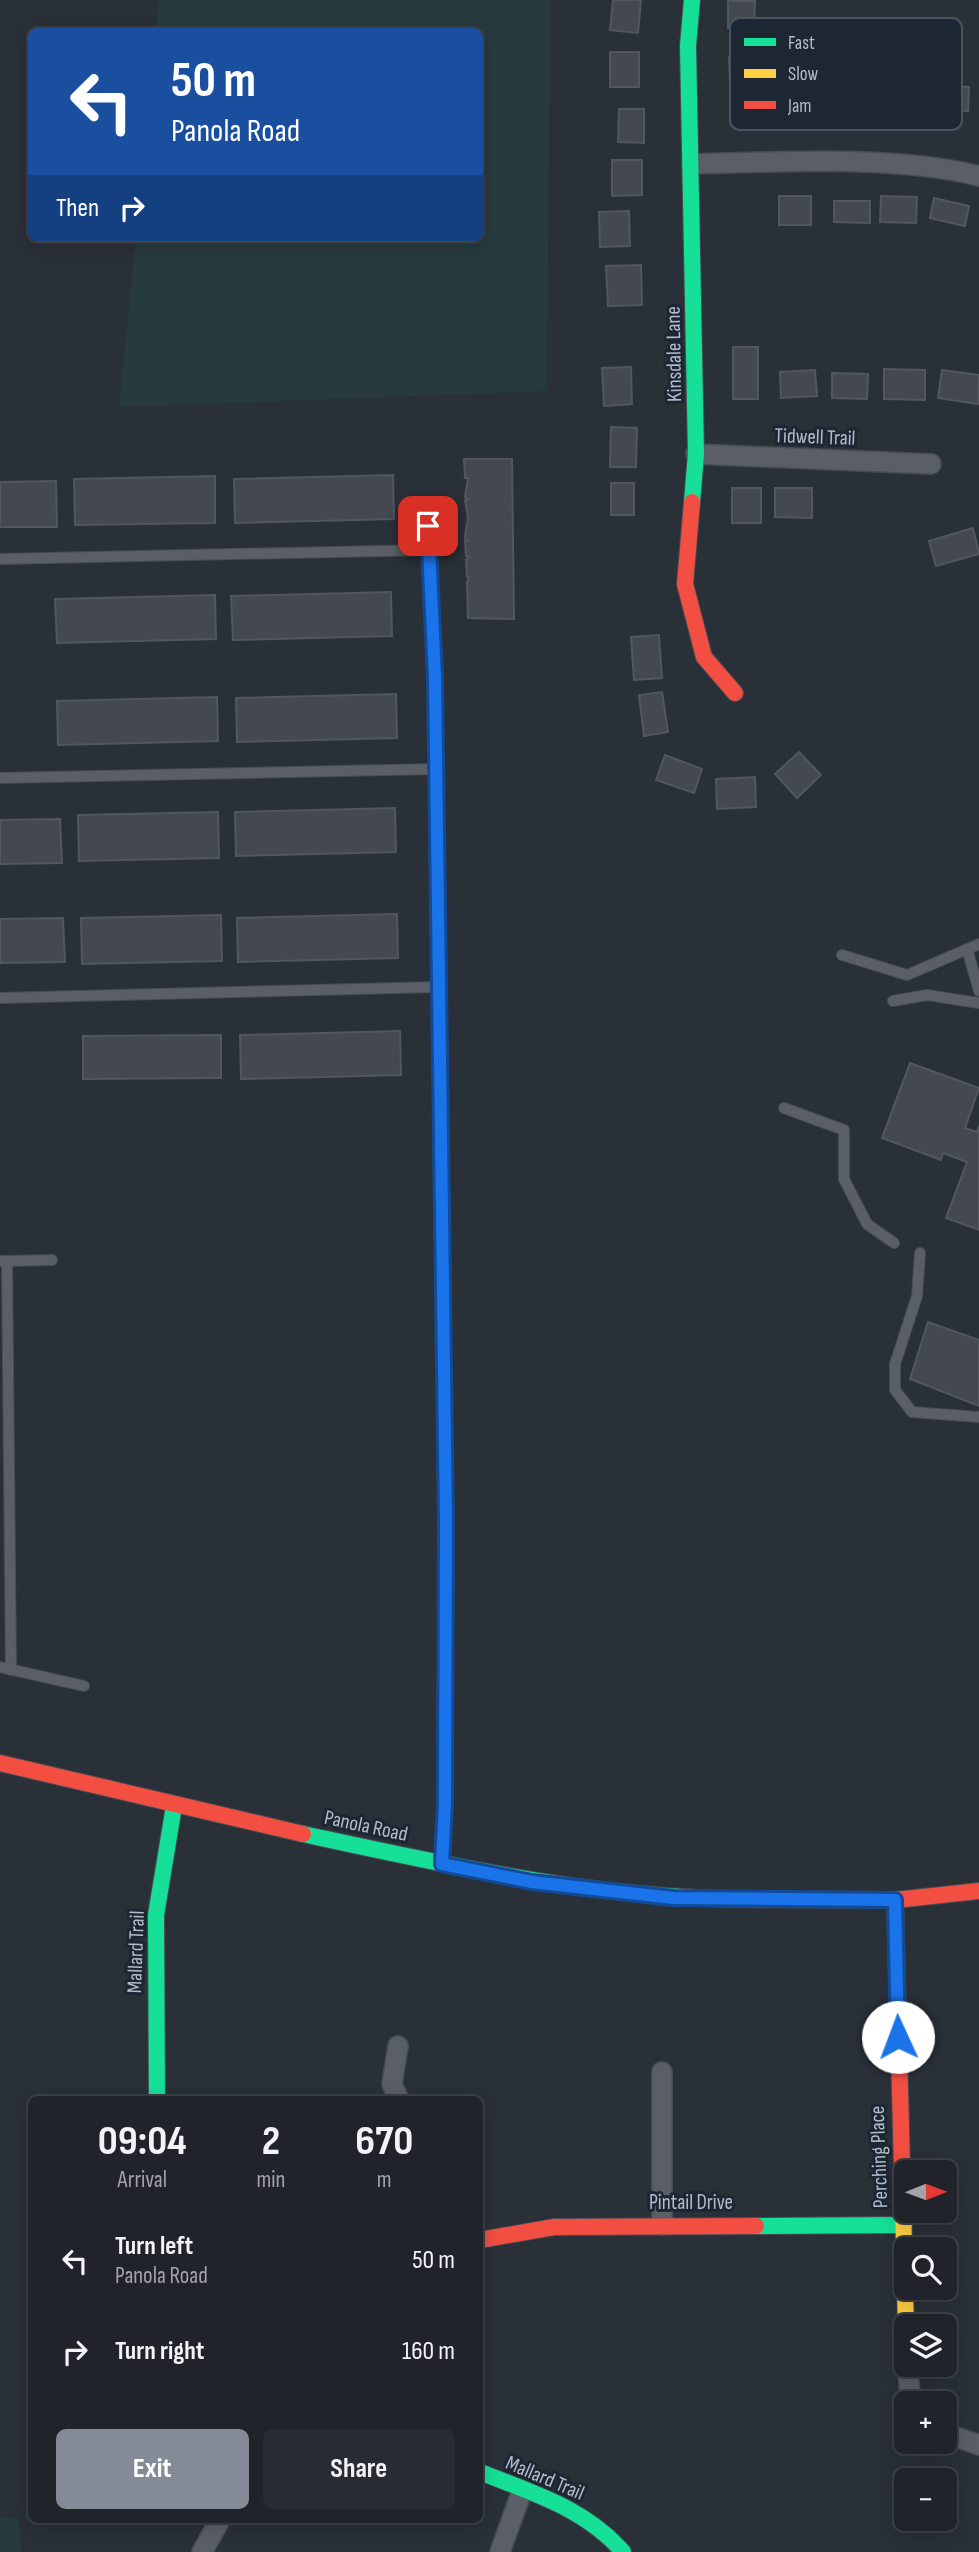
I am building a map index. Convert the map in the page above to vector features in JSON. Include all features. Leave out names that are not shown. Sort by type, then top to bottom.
[{"type":"street","name":"Kinsdale Lane","points":[[692,0],[688,46],[696,454],[685,584],[704,657],[735,693]]},
{"type":"street","points":[[692,164],[869,163],[979,176]]},
{"type":"street","name":"Tidwell Trail","points":[[696,454],[931,464]]},
{"type":"street","name":"Panola Road","points":[[0,1763],[174,1806],[508,1878],[673,1898],[895,1900],[979,1891]]},
{"type":"street","name":"Mallard Trail","points":[[156,2096],[156,1916],[174,1806]]},
{"type":"street","name":"Perching Place","points":[[895,1900],[906,2314]]},
{"type":"street","points":[[397,2096],[392,2084],[398,2046]]},
{"type":"street","points":[[662,2072],[662,2225]]},
{"type":"street","name":"Pintail Drive","points":[[483,2239],[554,2227],[904,2225]]},
{"type":"street","points":[[957,2437],[979,2445]]},
{"type":"street","name":"Mallard Trail","points":[[483,2474],[572,2509],[601,2528],[623,2552]]},
{"type":"street","points":[[500,2552],[522,2491]]},
{"type":"street","points":[[202,2552],[218,2523]]},
{"type":"lane","points":[[428,502],[436,769],[446,1522],[445,1803],[442,1864]]},
{"type":"lane","points":[[0,559],[429,550]]},
{"type":"lane","points":[[0,778],[436,769]]},
{"type":"lane","points":[[842,955],[906,975],[979,944]]},
{"type":"lane","points":[[967,949],[979,991]]},
{"type":"lane","points":[[0,998],[438,988]]},
{"type":"lane","points":[[893,1001],[927,995],[979,1003]]},
{"type":"lane","points":[[784,1108],[844,1130],[844,1179],[867,1224],[894,1243]]},
{"type":"lane","points":[[920,1253],[917,1296],[895,1364],[895,1390],[912,1412],[979,1417]]},
{"type":"lane","points":[[52,1260],[4,1261],[5,1668],[84,1686]]},
{"type":"green space","points":[[159,0],[550,0],[547,391],[119,407],[136,242],[483,242],[483,28],[156,28]]},
{"type":"green space","points":[[0,2517],[19,2519],[21,2552],[0,2552]]},
{"type":"building","points":[[613,0],[641,0],[638,33],[610,30]]},
{"type":"building","points":[[728,1],[755,1],[754,18],[730,18],[728,28]]},
{"type":"building","points":[[610,52],[639,52],[639,87],[610,87]]},
{"type":"building","points":[[962,87],[969,87],[968,111],[962,111]]},
{"type":"building","points":[[619,109],[644,109],[644,143],[618,142]]},
{"type":"building","points":[[612,160],[642,160],[642,195],[612,196]]},
{"type":"building","points":[[779,196],[811,196],[811,225],[779,225]]},
{"type":"building","points":[[881,196],[917,197],[916,223],[880,222]]},
{"type":"building","points":[[934,198],[969,206],[965,226],[930,218]]},
{"type":"building","points":[[834,201],[870,201],[870,223],[834,222]]},
{"type":"building","points":[[629,211],[630,246],[600,247],[599,212]]},
{"type":"building","points":[[641,265],[642,305],[608,306],[606,266]]},
{"type":"building","points":[[733,347],[758,347],[758,399],[733,399]]},
{"type":"building","points":[[631,367],[632,404],[604,406],[602,368]]},
{"type":"building","points":[[884,369],[925,370],[925,400],[884,399]]},
{"type":"building","points":[[815,370],[817,396],[781,398],[780,372]]},
{"type":"building","points":[[942,370],[979,375],[978,404],[938,398]]},
{"type":"building","points":[[832,373],[868,374],[867,399],[832,398]]},
{"type":"building","points":[[611,427],[637,428],[636,467],[610,467]]},
{"type":"building","points":[[464,459],[512,459],[514,619],[468,618],[469,577],[466,560],[469,557],[466,556],[465,540],[468,541],[465,537],[468,517],[465,500],[468,499],[465,497],[468,478],[465,478]]},
{"type":"building","points":[[393,475],[394,519],[235,523],[234,479]]},
{"type":"building","points":[[215,476],[215,523],[75,525],[74,479]]},
{"type":"building","points":[[56,481],[57,527],[0,527],[0,482]]},
{"type":"building","points":[[611,483],[634,483],[634,515],[611,515]]},
{"type":"building","points":[[732,488],[761,488],[761,523],[732,523]]},
{"type":"building","points":[[775,488],[812,488],[812,518],[775,517]]},
{"type":"building","points":[[973,528],[979,554],[936,566],[929,541]]},
{"type":"building","points":[[391,592],[392,636],[233,640],[231,596]]},
{"type":"building","points":[[215,595],[216,639],[57,643],[55,599]]},
{"type":"building","points":[[659,635],[662,678],[634,680],[631,637]]},
{"type":"building","points":[[662,692],[668,732],[644,736],[639,695]]},
{"type":"building","points":[[396,694],[397,738],[237,742],[236,698]]},
{"type":"building","points":[[217,697],[218,741],[58,745],[57,701]]},
{"type":"building","points":[[799,752],[821,775],[797,798],[775,774]]},
{"type":"building","points":[[665,755],[702,769],[694,793],[656,780]]},
{"type":"building","points":[[755,777],[756,807],[717,809],[716,779]]},
{"type":"building","points":[[395,808],[396,852],[236,856],[235,812]]},
{"type":"building","points":[[218,812],[219,858],[79,861],[78,815]]},
{"type":"building","points":[[60,819],[62,863],[0,864],[0,820]]},
{"type":"building","points":[[397,914],[398,958],[238,962],[237,918]]},
{"type":"building","points":[[221,915],[222,961],[82,964],[81,918]]},
{"type":"building","points":[[63,918],[65,962],[0,963],[0,919]]},
{"type":"building","points":[[400,1031],[401,1075],[241,1079],[240,1035]]},
{"type":"building","points":[[221,1035],[221,1078],[83,1079],[83,1036]]},
{"type":"building","points":[[910,1063],[979,1088],[965,1128],[977,1132],[979,1126],[979,1230],[946,1218],[967,1162],[943,1153],[941,1160],[882,1138]]},
{"type":"building","points":[[928,1322],[979,1340],[979,1406],[910,1379]]},
{"type":"traffic: fast","points":[[692,0],[688,46],[696,454],[692,502]]},
{"type":"traffic: fast","points":[[157,2096],[156,1915],[174,1806]]},
{"type":"traffic: fast","points":[[303,1834],[463,1868],[570,1886],[678,1897],[733,1899]]},
{"type":"traffic: fast","points":[[756,2226],[904,2225]]},
{"type":"traffic: fast","points":[[483,2473],[575,2513],[592,2524],[623,2552]]},
{"type":"traffic: slow","points":[[903,2223],[906,2314]]},
{"type":"traffic: jam","points":[[692,502],[685,584],[704,657],[735,693]]},
{"type":"traffic: jam","points":[[0,1763],[303,1834]]},
{"type":"traffic: jam","points":[[733,1899],[895,1900],[979,1891]]},
{"type":"traffic: jam","points":[[895,1900],[902,2160]]},
{"type":"traffic: jam","points":[[483,2239],[554,2227],[756,2226]]},
{"type":"route","points":[[428,526],[435,677],[446,1522],[445,1803],[442,1864],[532,1882],[673,1898],[895,1900],[898,2037]]}]
